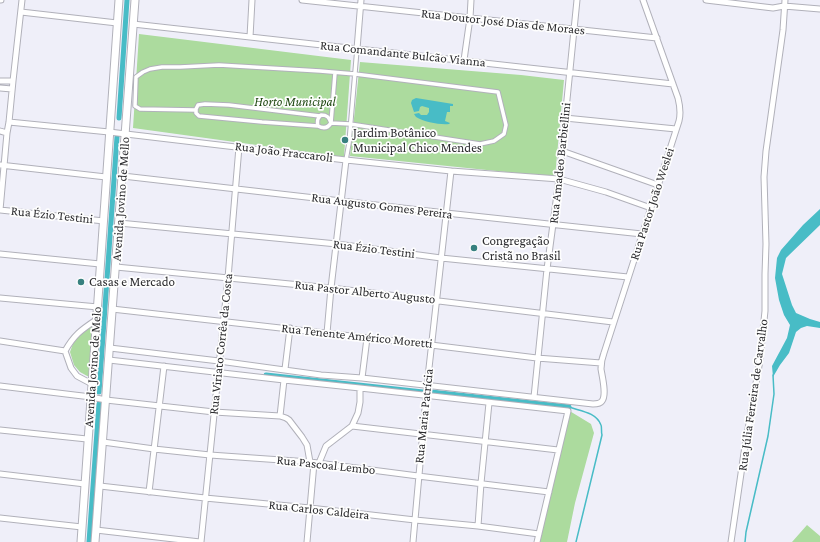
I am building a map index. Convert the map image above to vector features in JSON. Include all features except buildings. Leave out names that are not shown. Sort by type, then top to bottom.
[{"type":"main road","name":"Avenida Jovino de Melo","points":[[81,542],[90,396],[98,306],[119,0]]},
{"type":"main road","name":"Avenida Jovino de Mello","points":[[95,542],[135,0]]},
{"type":"street","points":[[0,210],[2,165],[10,122],[12,89],[22,0]]},
{"type":"street","points":[[250,37],[252,0]]},
{"type":"street","name":"Rua Doutor José Dias de Moraes","points":[[302,0],[361,3],[470,18],[657,38]]},
{"type":"street","points":[[464,60],[471,0]]},
{"type":"street","name":"Rua Amadeo Barbiellini","points":[[534,397],[547,269],[559,180],[577,0]]},
{"type":"street","name":"Rua Pastor João Weslei","points":[[534,397],[593,404],[598,404],[603,401],[604,396],[601,363],[680,115],[680,106],[673,84],[643,0]]},
{"type":"street","points":[[706,0],[773,8],[785,3],[820,9]]},
{"type":"street","points":[[327,333],[341,200],[349,143],[361,3]]},
{"type":"street","name":"Rua Júlia Ferreira de Carvalho","points":[[731,542],[761,349],[765,296],[766,244],[764,177],[766,151],[783,30],[785,3]]},
{"type":"street","points":[[21,12],[117,23]]},
{"type":"street","name":"Rua Comandante Bulcão Vianna","points":[[133,24],[673,84]]},
{"type":"street","points":[[196,110],[140,109],[134,106],[136,77],[150,69],[162,67],[219,65],[355,74],[498,92],[506,125],[504,134],[494,141],[480,144],[350,124],[331,123],[322,128],[318,126],[199,116],[196,113],[196,110],[198,105],[229,105],[320,116],[325,115],[330,118],[331,123]]},
{"type":"street","points":[[331,123],[335,73]]},
{"type":"street","points":[[0,81],[13,81]]},
{"type":"street","points":[[0,88],[12,89]]},
{"type":"street","points":[[318,126],[317,122],[320,116]]},
{"type":"street","points":[[565,118],[676,129]]},
{"type":"street","name":"Rua João Fraccaroli","points":[[10,122],[346,160],[559,180],[606,192],[651,208]]},
{"type":"street","points":[[0,130],[7,133]]},
{"type":"street","name":"Rua Viriato Corrêa da Costa","points":[[200,542],[228,278],[239,147]]},
{"type":"street","points":[[562,151],[658,185]]},
{"type":"street","points":[[2,165],[106,177]]},
{"type":"street","name":"Rua Maria Patrícia","points":[[412,542],[431,344],[451,171]]},
{"type":"street","name":"Rua Augusto Gomes Pereira","points":[[123,176],[642,234]]},
{"type":"street","name":"Rua Ézio Testini","points":[[0,210],[104,221]]},
{"type":"street","name":"Rua Ézio Testini","points":[[119,223],[336,244],[441,258],[628,278]]},
{"type":"street","points":[[0,254],[100,264]]},
{"type":"street","name":"Rua Pastor Alberto Augusto","points":[[116,267],[331,288],[613,322]]},
{"type":"street","points":[[0,298],[98,306]]},
{"type":"street","name":"Rua Tenente Américo Moretti","points":[[112,309],[431,344],[537,358],[601,363]]},
{"type":"street","points":[[92,384],[77,376],[71,368],[65,351],[71,340],[78,333],[96,320]]},
{"type":"street","points":[[285,370],[290,328]]},
{"type":"street","points":[[362,378],[367,338]]},
{"type":"street","points":[[0,341],[65,351]]},
{"type":"street","points":[[110,348],[321,375],[362,378],[489,403],[568,411],[537,542]]},
{"type":"street","points":[[109,360],[360,388],[534,397]]},
{"type":"street","points":[[149,492],[164,366]]},
{"type":"street","points":[[280,416],[284,380]]},
{"type":"street","points":[[0,386],[90,396],[106,400],[159,406],[214,412],[280,416],[286,418],[292,423],[307,445],[314,462],[307,542]]},
{"type":"street","points":[[314,462],[326,446],[352,426],[358,413],[360,388]]},
{"type":"street","points":[[478,526],[489,403]]},
{"type":"street","points":[[352,426],[558,450]]},
{"type":"street","points":[[0,430],[87,440]]},
{"type":"street","name":"Rua Pascoal Lembo","points":[[103,442],[210,455],[314,462],[549,492]]},
{"type":"street","points":[[0,474],[85,484]]},
{"type":"street","name":"Rua Carlos Caldeira","points":[[100,486],[478,526],[539,534]]},
{"type":"street","points":[[0,518],[82,527]]},
{"type":"street","points":[[96,530],[200,542]]},
{"type":"green space","name":"Horto Municipal","points":[[139,34],[351,60],[344,157],[133,128]]},
{"type":"green space","points":[[360,62],[521,75],[564,80],[555,177],[350,156]]},
{"type":"green space","points":[[93,324],[89,377],[80,372],[74,365],[70,352],[74,341]]},
{"type":"green space","points":[[568,410],[591,424],[594,433],[575,503],[567,542],[537,542]]},
{"type":"green space","points":[[807,525],[820,536],[820,542],[792,542]]},
{"type":"water","points":[[416,98],[453,104],[453,106],[450,106],[450,112],[447,112],[445,121],[450,123],[432,123],[416,117],[414,114],[419,113],[421,115],[427,115],[429,108],[422,106],[420,107],[419,111],[414,112],[411,103],[412,100]]},
{"type":"water","points":[[820,209],[820,225],[786,258],[782,274],[796,313],[820,322],[820,328],[807,326],[796,332],[789,353],[773,377],[772,366],[787,338],[790,325],[784,315],[779,300],[775,278],[777,258],[781,250],[803,225]]},
{"type":"waterway","points":[[119,118],[127,0]]},
{"type":"waterway","points":[[99,392],[117,137]]},
{"type":"waterway","points":[[266,375],[423,392]]},
{"type":"waterway","points":[[745,542],[768,436],[774,394],[773,375]]},
{"type":"waterway","points":[[431,392],[569,407]]},
{"type":"waterway","points":[[89,542],[99,404]]},
{"type":"waterway","points":[[569,407],[595,417],[601,425],[602,435],[576,542]]},
{"type":"place","name":"Jardim Botânico Municipal Chico Mendes","points":[[345,140]]},
{"type":"place","name":"Congregação Cristã no Brasil","points":[[474,248]]},
{"type":"place","name":"Casas e Mercado","points":[[81,282]]}]
